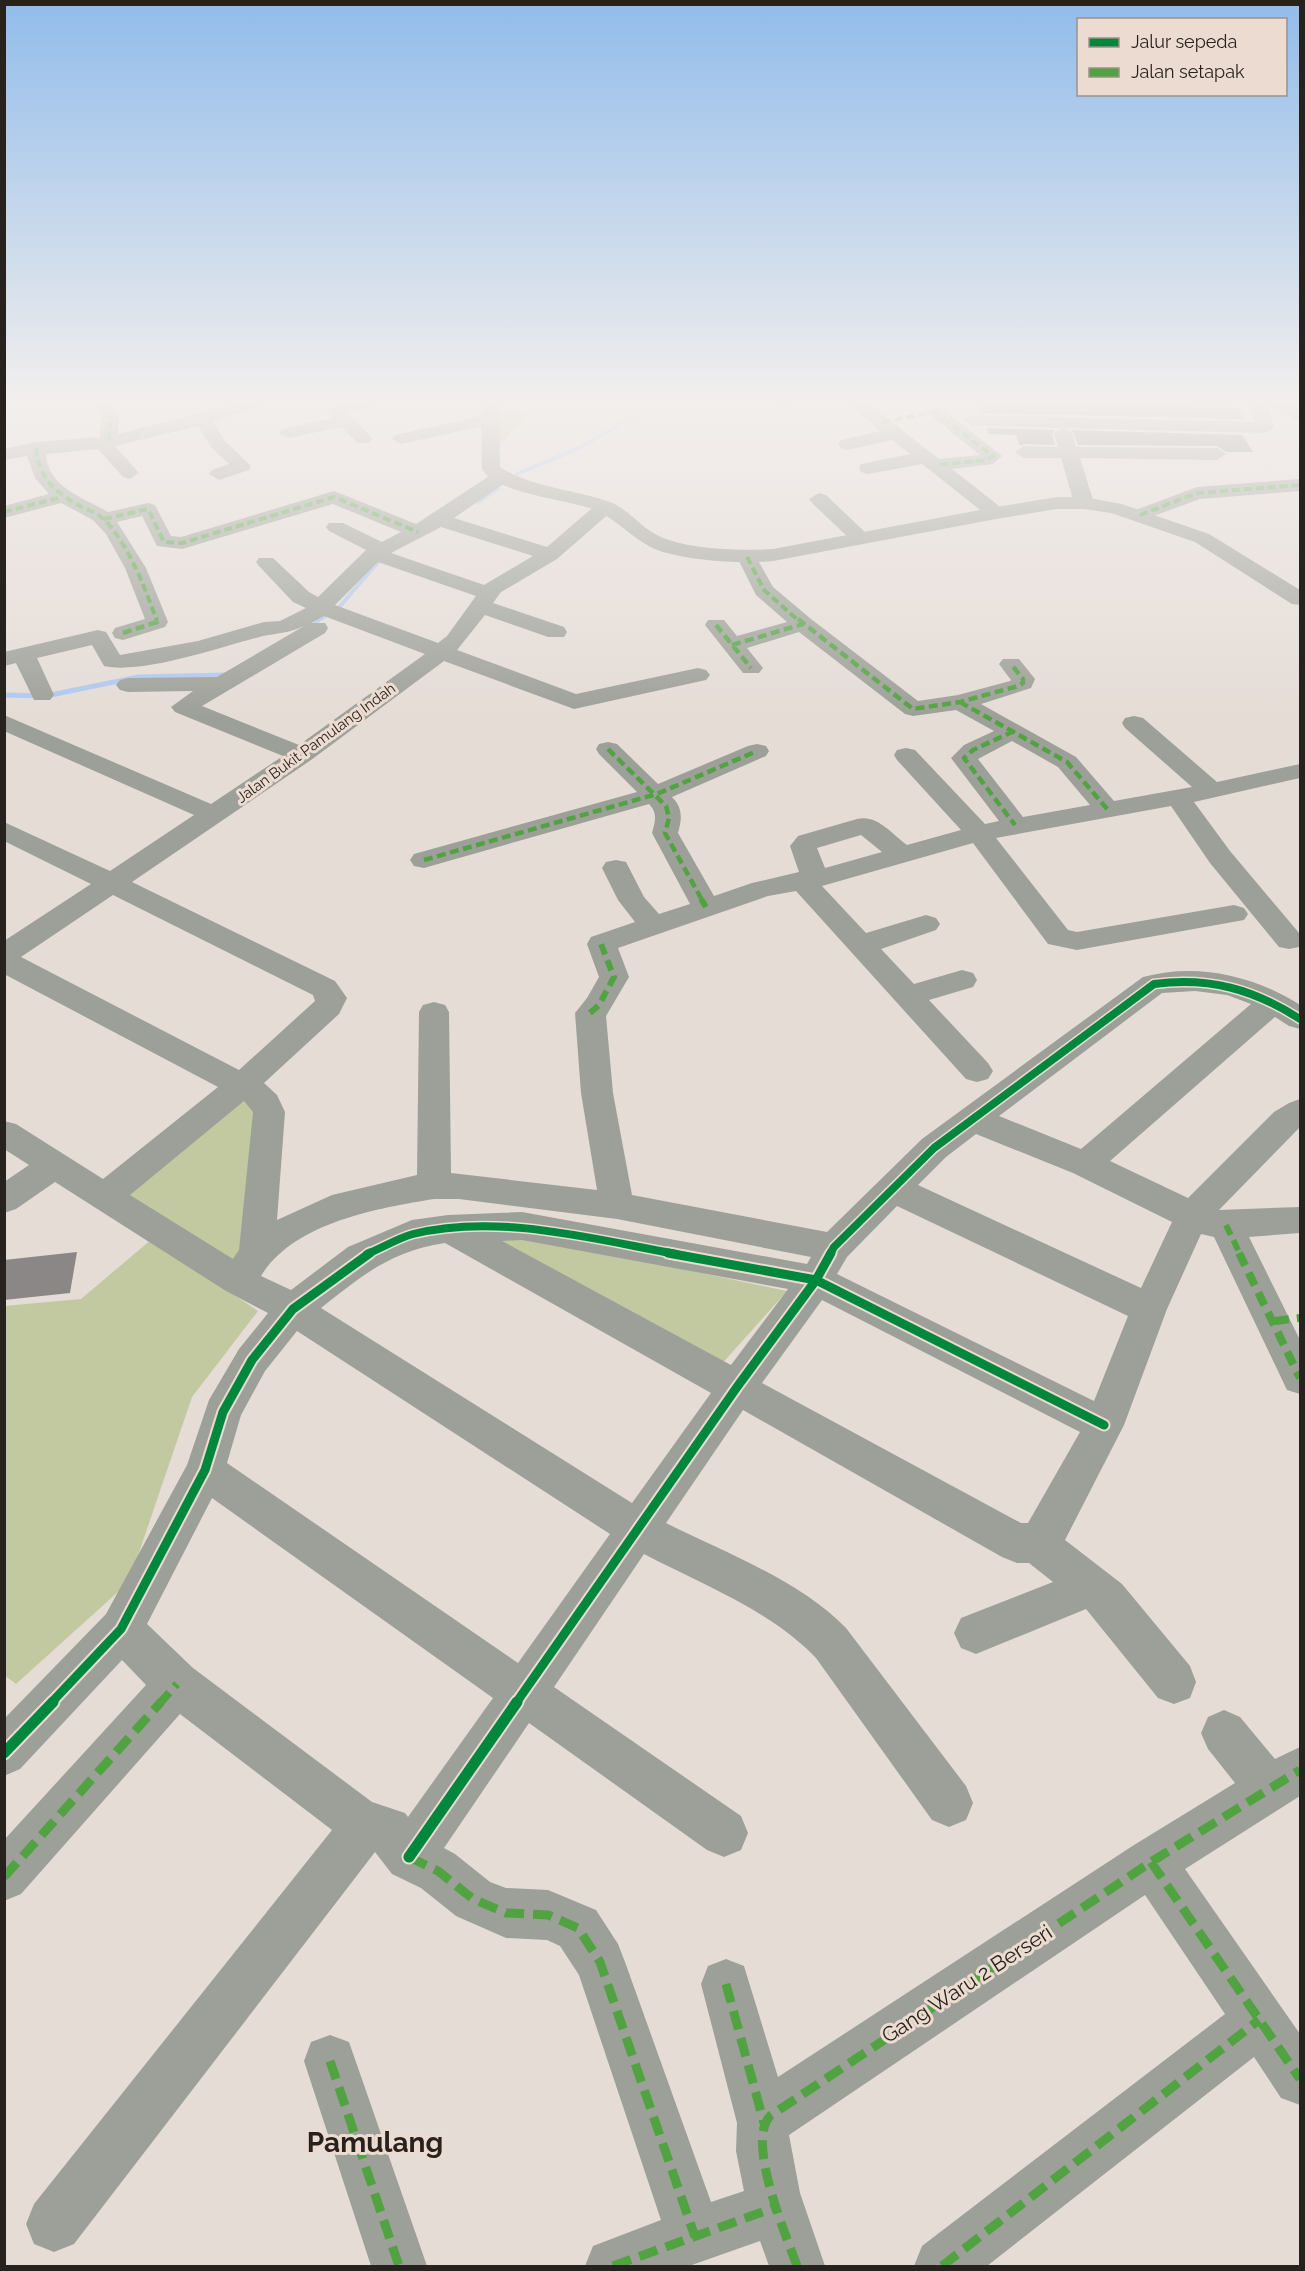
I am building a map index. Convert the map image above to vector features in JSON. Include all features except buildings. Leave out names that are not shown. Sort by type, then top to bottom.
[{"type":"main road","points":[[601,506],[647,538],[661,544],[747,557],[760,557],[1044,506]]},
{"type":"main road","points":[[1098,506],[1140,515],[1191,533],[1221,547],[1300,599]]},
{"type":"street","points":[[4,512],[27,506]]},
{"type":"street","points":[[79,506],[104,519],[138,573],[157,622],[123,633]]},
{"type":"street","points":[[104,519],[148,509],[164,542],[182,543],[304,506]]},
{"type":"street","points":[[356,506],[418,532]]},
{"type":"street","points":[[183,706],[221,684],[332,611],[382,555],[418,532],[445,521],[464,506]]},
{"type":"street","points":[[825,506],[860,538]]},
{"type":"street","points":[[987,506],[996,513]]},
{"type":"street","points":[[1140,515],[1163,506]]},
{"type":"street","name":"Jalan Bukit Pamulang Indah","points":[[4,955],[302,755],[442,652],[455,640],[482,599],[550,555],[605,507]]},
{"type":"street","points":[[445,521],[550,555]]},
{"type":"street","points":[[336,526],[382,555],[556,632]]},
{"type":"street","points":[[747,557],[760,585],[803,624],[907,706],[918,710],[960,702],[1023,683],[1023,679],[1011,664]]},
{"type":"street","points":[[266,562],[301,597],[332,611],[574,702],[698,675]]},
{"type":"street","points":[[42,695],[14,657],[98,637],[112,661],[119,662],[201,647],[264,629],[285,627],[332,611]]},
{"type":"street","points":[[716,624],[751,668]]},
{"type":"street","points":[[732,645],[803,624]]},
{"type":"street","points":[[221,684],[128,685],[302,755]]},
{"type":"street","points":[[960,702],[1067,762],[1108,810]]},
{"type":"street","points":[[4,722],[215,815]]},
{"type":"street","points":[[1134,723],[1169,757],[1212,790]]},
{"type":"street","points":[[1014,731],[973,750],[964,758],[1015,825]]},
{"type":"street","points":[[608,749],[657,794],[668,814],[665,833],[706,907]]},
{"type":"street","points":[[424,860],[657,794],[757,751]]},
{"type":"street","points":[[906,754],[979,833],[1058,937],[1066,940],[1234,914]]},
{"type":"street","points":[[617,1206],[597,1093],[590,1013],[599,1005],[614,977],[601,944],[706,907],[811,886],[902,864],[979,833],[1178,797],[1300,771]]},
{"type":"street","points":[[1178,797],[1220,857],[1289,940]]},
{"type":"street","points":[[902,864],[871,828],[859,826],[803,846],[811,886],[861,945],[977,1071]]},
{"type":"street","points":[[4,830],[324,988],[332,998],[328,1007],[242,1085],[104,1197]]},
{"type":"street","points":[[616,868],[632,900],[653,926]]},
{"type":"street","points":[[861,945],[926,924]]},
{"type":"street","points":[[4,961],[242,1085],[268,1105],[257,1252],[265,1295],[252,1360],[223,1412],[205,1470],[121,1629],[4,1752]]},
{"type":"street","points":[[409,1857],[737,1387],[816,1280],[834,1247],[934,1148],[975,1120],[1154,984],[1199,979],[1225,982],[1287,1010],[1085,1164]]},
{"type":"street","points":[[910,996],[962,980]]},
{"type":"street","points":[[434,1012],[434,1186]]},
{"type":"street","points":[[1037,1543],[1048,1531],[1104,1425],[1149,1309],[1210,1220],[1296,1118]]},
{"type":"street","points":[[975,1120],[1085,1164],[1210,1220],[1300,1220]]},
{"type":"street","points":[[4,1133],[639,1530],[789,1607],[811,1622],[831,1643],[949,1803]]},
{"type":"street","points":[[4,1200],[54,1165]]},
{"type":"street","points":[[257,1252],[295,1227],[332,1208],[395,1191],[434,1186],[459,1186],[617,1206],[834,1247]]},
{"type":"street","points":[[894,1189],[1149,1309]]},
{"type":"street","points":[[1210,1220],[1288,1319],[1300,1378]]},
{"type":"street","points":[[265,1295],[362,1257],[412,1234],[448,1229],[522,1226],[816,1280],[1104,1425]]},
{"type":"street","points":[[448,1229],[1017,1543],[1037,1543],[1107,1599],[1174,1682]]},
{"type":"street","points":[[205,1470],[724,1833]]},
{"type":"street","points":[[976,1633],[1093,1586]]},
{"type":"street","points":[[121,1629],[177,1684],[365,1826],[375,1825],[388,1830],[409,1857],[438,1871],[473,1899],[506,1913],[548,1916],[578,1928],[600,1962],[695,2237]]},
{"type":"street","points":[[4,1877],[177,1684]]},
{"type":"street","points":[[1224,1733],[1285,1779]]},
{"type":"street","name":"Gang Waru 2 Berseri","points":[[764,2123],[777,2109],[1151,1862],[1285,1779]]},
{"type":"street","points":[[54,2224],[365,1826]]},
{"type":"street","points":[[1151,1862],[1300,2079]]},
{"type":"street","points":[[726,1984],[764,2123],[761,2140],[776,2207],[797,2266]]},
{"type":"street","points":[[942,2266],[1259,2020]]},
{"type":"street","points":[[330,2061],[399,2266]]},
{"type":"street","points":[[613,2266],[776,2207]]},
{"type":"green space","points":[[240,1095],[260,1108],[246,1252],[234,1266],[119,1195]]},
{"type":"green space","points":[[526,1236],[787,1291],[719,1367],[475,1239]]},
{"type":"green space","points":[[152,1239],[258,1311],[192,1397],[129,1582],[16,1684],[4,1675],[4,1306],[81,1299]]},
{"type":"waterway","points":[[340,606],[381,559]]},
{"type":"waterway","points":[[317,621],[325,616]]},
{"type":"waterway","points":[[306,627],[319,619]]},
{"type":"waterway","points":[[4,695],[46,696],[138,677],[227,675]]},
{"type":"marked path","points":[[4,512],[27,506]]},
{"type":"marked path","points":[[80,506],[104,519],[121,542],[135,568],[157,622],[123,633]]},
{"type":"marked path","points":[[104,519],[148,509],[164,542],[182,543],[304,506]]},
{"type":"marked path","points":[[356,506],[418,532]]},
{"type":"marked path","points":[[1140,515],[1163,506]]},
{"type":"marked path","points":[[747,557],[764,590],[803,624],[913,709],[960,702],[1018,686],[1023,683],[1023,679],[1011,664]]},
{"type":"marked path","points":[[732,645],[803,624]]},
{"type":"marked path","points":[[716,625],[751,668]]},
{"type":"marked path","points":[[960,702],[1067,762],[1108,810]]},
{"type":"marked path","points":[[1014,731],[973,750],[964,758],[1015,825]]},
{"type":"marked path","points":[[608,749],[666,806],[669,818],[665,833],[706,907]]},
{"type":"marked path","points":[[424,860],[657,794],[757,751]]},
{"type":"marked path","points":[[590,1013],[599,1005],[614,977],[601,944]]},
{"type":"marked path","points":[[1226,1225],[1300,1378]]},
{"type":"marked path","points":[[1275,1321],[1300,1318]]},
{"type":"marked path","points":[[4,1877],[177,1684]]},
{"type":"marked path","points":[[797,2266],[773,2193],[763,2151],[764,2123],[777,2109],[1151,1862],[1300,1770]]},
{"type":"marked path","points":[[409,1857],[438,1871],[473,1899],[506,1913],[548,1915],[578,1928],[600,1962],[695,2237]]},
{"type":"marked path","points":[[1151,1862],[1300,2079]]},
{"type":"marked path","points":[[726,1984],[764,2123]]},
{"type":"marked path","points":[[942,2266],[1259,2020]]},
{"type":"marked path","points":[[330,2061],[399,2266]]},
{"type":"marked path","points":[[613,2266],[776,2207]]},
{"type":"cycle path","points":[[409,1857],[737,1387],[816,1280],[834,1247],[934,1148],[1154,984],[1195,981],[1231,985],[1265,998],[1300,1019]]},
{"type":"cycle path","points":[[4,1753],[121,1629],[205,1470],[223,1412],[252,1360],[293,1309],[361,1257],[412,1234],[448,1229],[522,1226],[816,1280],[1104,1425]]},
{"type":"district","name":"Pamulang","points":[[375,2142]]}]
